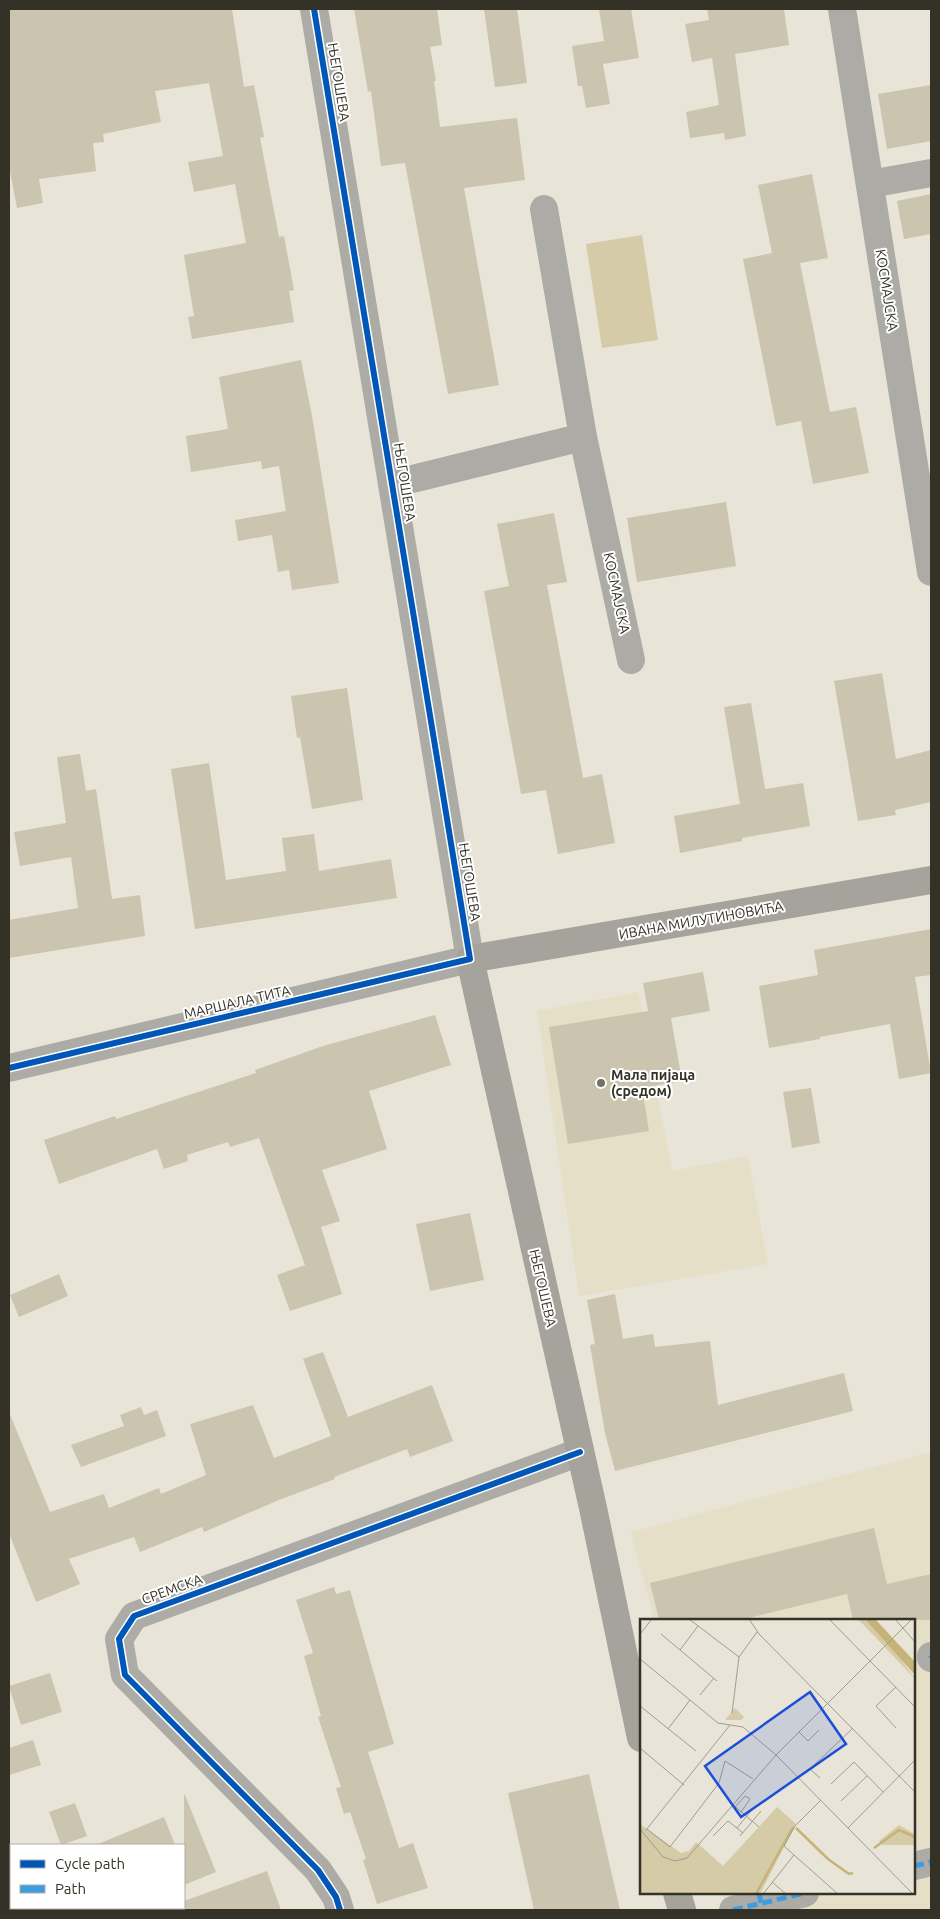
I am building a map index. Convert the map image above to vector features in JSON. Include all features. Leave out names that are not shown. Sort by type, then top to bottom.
[{"type":"main road","name":"ИВАНА МИЛУТИНОВИЋА","points":[[470,959],[931,880]]},
{"type":"main road","name":"ЊЕГОШЕВА","points":[[470,959],[580,1452],[640,1733]]},
{"type":"main road","points":[[677,1894],[682,1910]]},
{"type":"street","name":"ЊЕГОШЕВА","points":[[314,9],[470,959]]},
{"type":"street","name":"КОСМАЈСКА","points":[[842,9],[870,184],[923,471],[931,572]]},
{"type":"street","points":[[870,184],[931,173]]},
{"type":"street","name":"КОСМАЈСКА","points":[[544,209],[582,437],[632,660]]},
{"type":"street","points":[[392,484],[582,437]]},
{"type":"street","name":"МАРШАЛА ТИТА","points":[[9,1068],[470,959]]},
{"type":"street","name":"СРЕМСКА","points":[[340,1910],[336,1897],[318,1870],[125,1675],[119,1639],[134,1616],[580,1452]]},
{"type":"street","points":[[915,1866],[931,1862]]},
{"type":"street","points":[[733,1910],[760,1898],[796,1894]]},
{"type":"shaded area","points":[[642,235],[658,340],[602,348],[586,244]]},
{"type":"shaded area","name":"Мала пијаца (средом)","points":[[638,992],[672,1171],[748,1156],[768,1264],[579,1296],[537,1011]]},
{"type":"shaded area","points":[[931,1452],[931,1910],[727,1910],[722,1894],[915,1894],[915,1619],[654,1619],[631,1532]]},
{"type":"building","points":[[9,9],[232,9],[244,87],[254,85],[264,137],[260,138],[279,237],[284,236],[294,290],[289,291],[294,322],[192,339],[188,317],[194,316],[184,255],[246,243],[235,184],[194,192],[188,162],[223,156],[209,83],[155,91],[161,122],[103,134],[104,142],[93,143],[96,171],[39,179],[43,203],[17,208],[9,166]]},
{"type":"building","points":[[354,9],[437,9],[442,45],[430,47],[436,81],[434,81],[440,127],[517,118],[525,180],[464,188],[499,385],[448,394],[405,163],[381,166],[371,91],[368,92]]},
{"type":"building","points":[[484,9],[517,9],[527,83],[495,87]]},
{"type":"building","points":[[599,9],[631,9],[639,58],[603,64],[610,104],[586,108],[582,86],[578,86],[572,46],[604,41]]},
{"type":"building","points":[[707,9],[784,9],[789,45],[735,54],[746,136],[725,140],[724,133],[690,138],[686,112],[719,105],[712,58],[692,62],[685,24],[709,20]]},
{"type":"building","points":[[931,85],[931,141],[887,149],[878,94]]},
{"type":"building","points":[[812,174],[828,258],[800,263],[830,412],[856,407],[869,473],[813,484],[801,421],[776,426],[743,259],[772,253],[758,185]]},
{"type":"building","points":[[931,194],[931,234],[904,239],[897,201]]},
{"type":"building","points":[[301,360],[339,583],[292,590],[289,570],[278,572],[272,535],[238,541],[235,520],[286,511],[279,466],[262,469],[261,461],[191,472],[186,436],[228,429],[219,377]]},
{"type":"building","points":[[726,502],[736,566],[637,582],[627,518]]},
{"type":"building","points":[[554,513],[567,582],[547,585],[583,778],[602,774],[615,843],[558,854],[546,790],[521,794],[484,591],[509,586],[497,524]]},
{"type":"building","points":[[882,673],[896,759],[931,750],[931,802],[895,810],[896,815],[858,821],[834,681]]},
{"type":"building","points":[[347,688],[363,800],[312,809],[300,737],[297,738],[291,696]]},
{"type":"building","points":[[751,703],[765,789],[803,783],[810,826],[742,838],[742,841],[680,853],[674,816],[740,804],[724,707]]},
{"type":"building","points":[[80,754],[86,791],[96,789],[112,899],[140,895],[145,936],[9,958],[9,920],[78,908],[71,857],[20,866],[14,832],[66,823],[57,757]]},
{"type":"building","points":[[209,763],[226,880],[286,871],[282,838],[314,834],[319,871],[391,859],[397,898],[195,929],[171,769]]},
{"type":"building","points":[[931,929],[931,975],[915,977],[931,1073],[899,1079],[890,1024],[769,1048],[759,986],[818,975],[814,950]]},
{"type":"building","points":[[703,972],[710,1011],[671,1018],[682,1081],[642,1088],[649,1131],[568,1144],[549,1027],[648,1011],[643,983]]},
{"type":"building","points":[[435,1015],[451,1065],[369,1091],[387,1149],[322,1170],[340,1221],[321,1227],[342,1294],[290,1311],[277,1275],[305,1265],[259,1138],[230,1147],[228,1142],[187,1155],[188,1161],[164,1169],[157,1149],[59,1184],[44,1140],[115,1116],[116,1119],[256,1073],[255,1070],[323,1046]]},
{"type":"building","points":[[811,1088],[820,1143],[792,1148],[783,1092]]},
{"type":"building","points":[[470,1213],[484,1280],[430,1291],[416,1224]]},
{"type":"building","points":[[59,1274],[68,1296],[19,1317],[10,1295]]},
{"type":"building","points":[[615,1294],[623,1339],[653,1334],[655,1347],[710,1341],[718,1405],[844,1373],[853,1411],[615,1471],[605,1433],[590,1345],[595,1344],[587,1300]]},
{"type":"building","points":[[323,1352],[348,1417],[432,1385],[453,1441],[410,1457],[407,1449],[334,1477],[335,1479],[279,1500],[204,1532],[202,1527],[140,1552],[134,1537],[69,1559],[80,1584],[36,1602],[9,1533],[9,1412],[50,1512],[104,1494],[109,1508],[159,1488],[161,1494],[206,1475],[190,1424],[253,1405],[274,1458],[331,1436],[303,1359]]},
{"type":"building","points":[[141,1407],[144,1415],[157,1410],[166,1436],[81,1467],[71,1445],[124,1426],[120,1415]]},
{"type":"building","points":[[874,1528],[887,1584],[931,1574],[931,1620],[853,1619],[847,1594],[744,1619],[659,1619],[650,1583]]},
{"type":"building","points":[[334,1587],[336,1594],[350,1590],[394,1744],[368,1752],[399,1848],[413,1843],[428,1888],[377,1904],[363,1860],[366,1859],[350,1812],[344,1814],[336,1788],[341,1787],[318,1717],[321,1716],[304,1656],[313,1653],[296,1600]]},
{"type":"building","points":[[50,1673],[62,1712],[21,1725],[9,1686]]},
{"type":"building","points":[[33,1740],[41,1765],[9,1775],[9,1748]]},
{"type":"building","points":[[589,1774],[620,1910],[534,1910],[508,1793]]},
{"type":"building","points":[[185,1795],[216,1872],[185,1885]]},
{"type":"building","points":[[75,1803],[87,1836],[61,1844],[49,1812]]},
{"type":"building","points":[[164,1817],[175,1844],[98,1844]]},
{"type":"building","points":[[267,1871],[281,1910],[166,1910],[185,1909],[185,1901]]},
{"type":"marked path","points":[[915,1866],[931,1862]]},
{"type":"marked path","points":[[759,1894],[761,1903]]},
{"type":"marked path","points":[[733,1910],[801,1894]]},
{"type":"cycle path","points":[[9,1068],[470,959],[314,9]]},
{"type":"cycle path","points":[[340,1910],[336,1897],[318,1870],[125,1675],[119,1639],[134,1616],[580,1452]]},
{"type":"place","name":"Мала пијаца (средом)","points":[[601,1083]]}]
